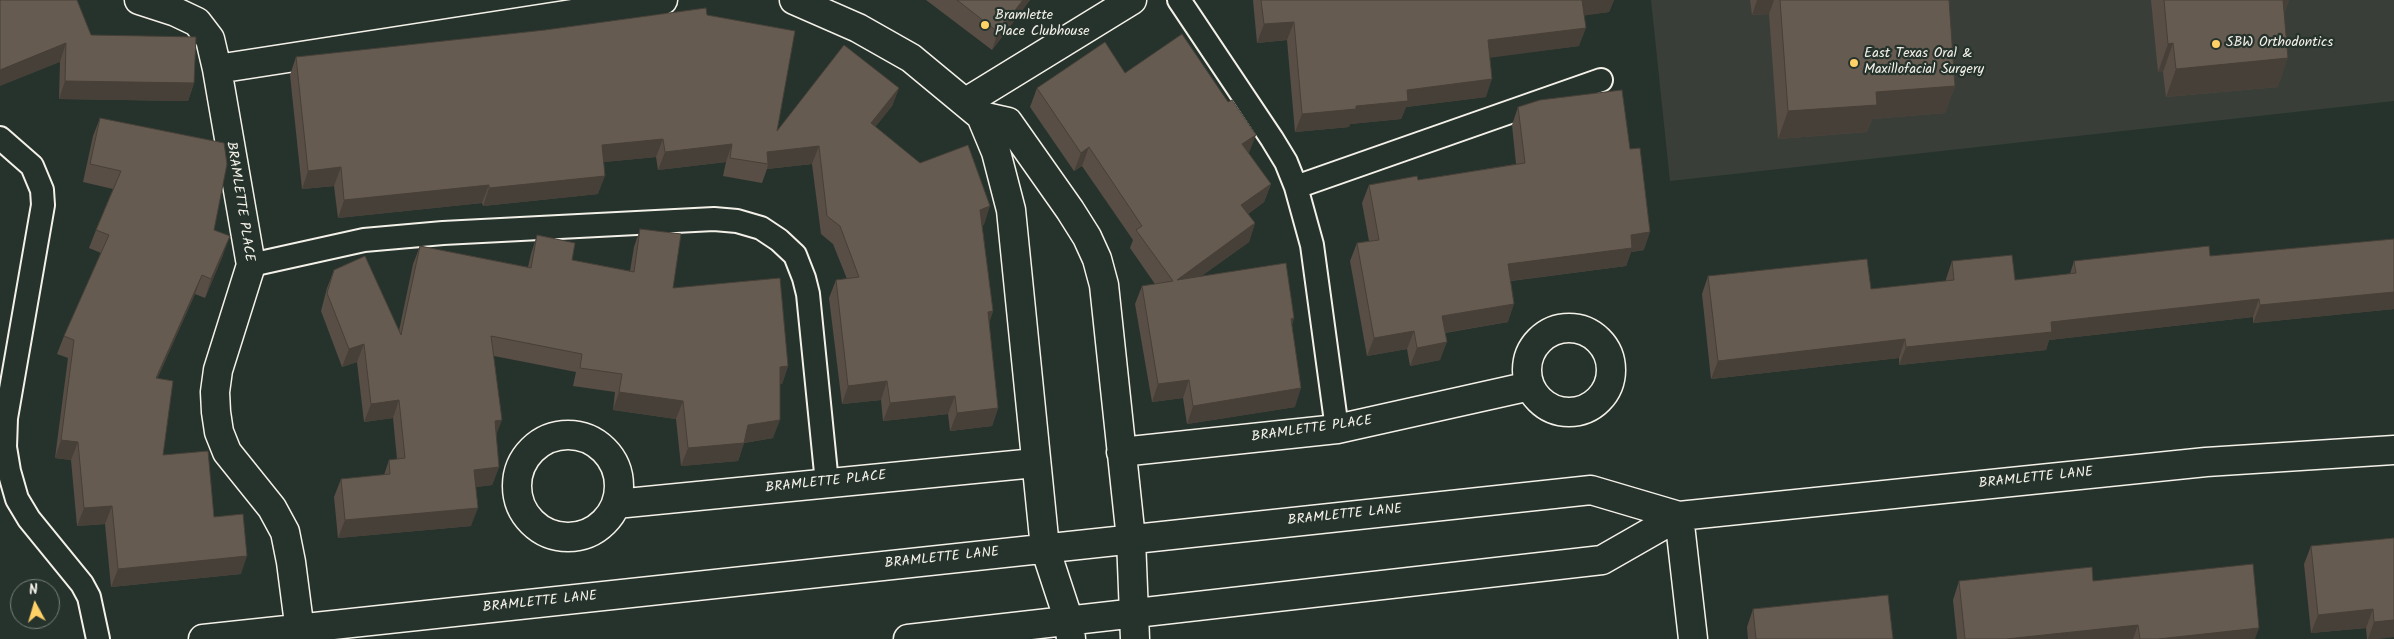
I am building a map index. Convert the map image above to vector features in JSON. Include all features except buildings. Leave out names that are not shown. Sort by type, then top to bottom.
[{"type":"street","name":"BRAMLETTE PLACE","points":[[139,0],[176,12],[197,22],[210,39],[217,69],[251,265],[218,370],[215,392],[219,432],[227,452],[272,508],[284,532],[292,562],[300,634]]},
{"type":"street","points":[[217,69],[663,0]]},
{"type":"street","points":[[794,0],[858,28],[911,58],[973,109],[1008,122],[1087,237],[1097,259],[1104,285],[1132,539],[1134,627]]},
{"type":"street","points":[[973,109],[1132,0]]},
{"type":"street","points":[[973,109],[996,152],[1011,210],[1045,548],[1070,630]]},
{"type":"street","name":"BRAMLETTE PLACE","points":[[1121,452],[1337,429],[1530,386]]},
{"type":"street","name":"BRAMLETTE LANE","points":[[203,639],[300,634],[1045,548],[1592,490],[1679,516],[2206,462],[2394,450]]},
{"type":"street","name":"BRAMLETTE PLACE","points":[[616,504],[1035,463]]},
{"type":"street","points":[[1679,516],[1693,639]]},
{"type":"street","name":"BRAMLETTE LANE","points":[[908,639],[1134,627],[1602,560],[1679,516]]},
{"type":"lane","points":[[1179,0],[1272,139],[1286,162],[1296,187],[1312,245],[1337,429]]},
{"type":"lane","points":[[1296,187],[1601,80]]},
{"type":"lane","points":[[0,138],[25,159],[36,173],[42,190],[43,205],[6,418],[5,447],[9,472],[17,499],[29,519],[82,584],[89,597],[98,639]]},
{"type":"lane","points":[[251,265],[364,240],[443,233],[714,219],[737,221],[761,228],[779,240],[795,255],[804,278],[808,294],[827,483]]},
{"type":"shaded area","points":[[1651,0],[2394,0],[2394,101],[1670,181]]},
{"type":"place","name":"Bramlette Place Clubhouse","points":[[985,25]]},
{"type":"place","name":"SBW Orthodontics","points":[[2216,44]]},
{"type":"place","name":"East Texas Oral & Maxillofacial Surgery","points":[[1854,63]]}]
